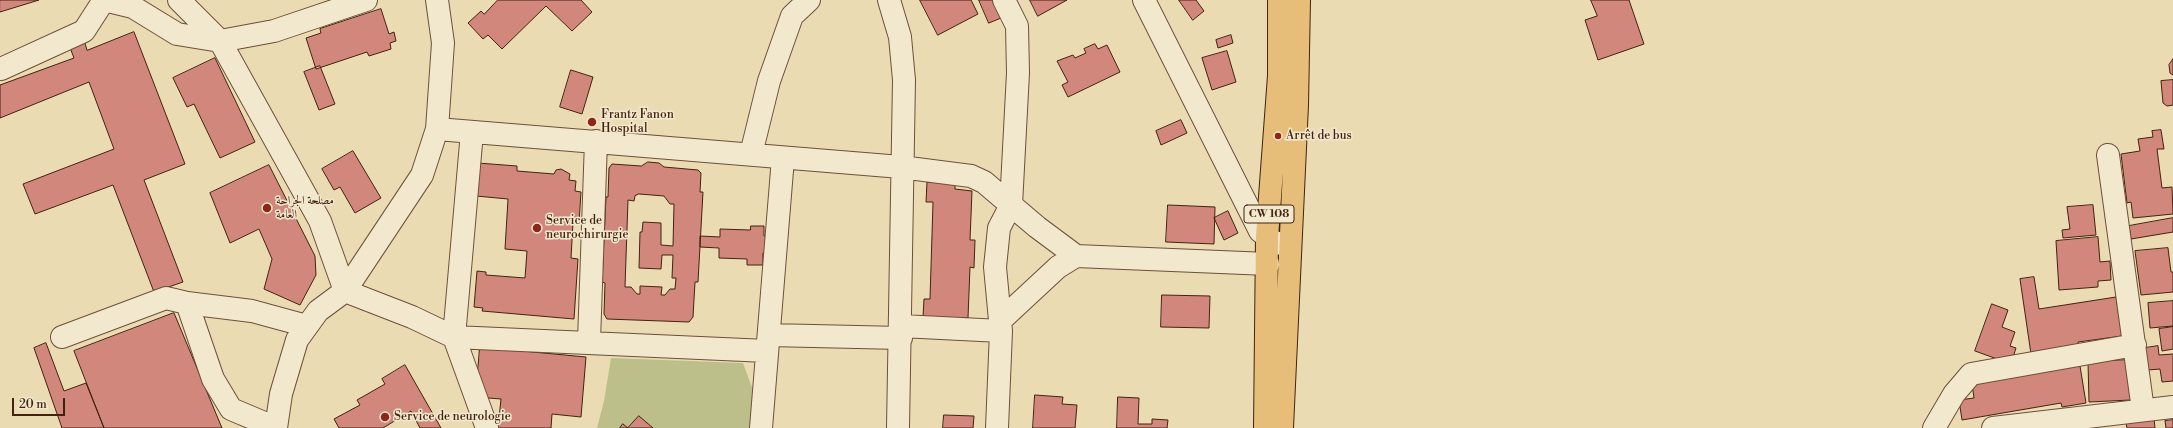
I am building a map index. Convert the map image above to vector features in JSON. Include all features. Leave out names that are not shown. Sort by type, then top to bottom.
[{"type":"highway","name":"CW 108","points":[[1265,428],[1268,264],[1267,237],[1280,76],[1279,0]]},
{"type":"highway","name":"CW 108","points":[[1282,428],[1299,0]]},
{"type":"street","points":[[1,69],[84,31],[104,0],[133,7],[177,34],[220,40],[274,31],[366,0]]},
{"type":"street","points":[[179,0],[220,40],[320,221],[345,292]]},
{"type":"street","points":[[187,303],[213,379],[231,409],[276,428],[281,394],[297,340],[318,311],[345,292],[422,175],[437,129],[443,43],[437,0]]},
{"type":"street","points":[[751,154],[770,81],[792,16],[809,0]]},
{"type":"street","points":[[889,0],[900,37],[904,80],[901,167],[901,332],[898,428]]},
{"type":"street","points":[[998,428],[1001,326],[996,259],[999,228],[1011,205],[1017,81],[1017,26],[1004,0]]},
{"type":"street","points":[[1144,0],[1260,231],[1267,237],[1290,246]]},
{"type":"street","points":[[437,129],[596,140],[783,158],[901,167],[971,176],[984,182],[1076,256]]},
{"type":"street","points":[[472,132],[454,337],[487,428]]},
{"type":"street","points":[[589,341],[596,140]]},
{"type":"street","points":[[2108,155],[2143,410]]},
{"type":"street","points":[[761,428],[783,158]]},
{"type":"street","points":[[345,292],[412,317],[454,337],[589,341],[768,343],[901,332],[1001,326],[1058,266],[1076,256],[1268,264]]},
{"type":"street","points":[[62,337],[166,298],[187,303],[252,311],[307,326]]},
{"type":"street","points":[[1934,428],[1954,394],[1971,374],[2135,345]]},
{"type":"street","points":[[1993,428],[2173,407]]},
{"type":"green space","points":[[611,358],[743,363],[762,415],[761,428],[653,428],[639,416],[628,428],[623,424],[620,428],[597,428],[604,401]]},
{"type":"building","points":[[0,0],[39,0],[0,12]]},
{"type":"building","points":[[498,0],[581,0],[592,12],[572,31],[546,6],[502,49],[488,35],[483,39],[468,23],[481,11],[484,14]]},
{"type":"building","points":[[920,0],[971,0],[978,14],[938,35]]},
{"type":"building","points":[[979,0],[993,0],[1001,18],[989,23]]},
{"type":"building","points":[[1030,0],[1067,0],[1038,16]]},
{"type":"building","points":[[1179,0],[1196,0],[1204,11],[1193,20]]},
{"type":"building","points":[[1591,0],[1629,0],[1644,44],[1598,60],[1585,20],[1597,16]]},
{"type":"building","points":[[381,9],[389,34],[394,32],[396,41],[390,43],[391,49],[369,56],[367,52],[316,69],[306,38],[321,33],[320,29]]},
{"type":"building","points":[[134,32],[185,164],[144,180],[183,282],[154,292],[113,185],[35,214],[23,184],[114,149],[89,82],[0,118],[0,85],[74,58],[69,45],[84,40],[87,50]]},
{"type":"building","points":[[1231,35],[1233,43],[1218,48],[1216,40]]},
{"type":"building","points":[[1095,44],[1098,49],[1107,45],[1120,72],[1068,97],[1062,85],[1068,82],[1057,61],[1073,55],[1075,58],[1086,53],[1084,49]]},
{"type":"building","points":[[1227,51],[1236,82],[1212,90],[1202,58]]},
{"type":"building","points":[[215,58],[255,142],[220,158],[194,104],[187,107],[173,78]]},
{"type":"building","points":[[2173,59],[2173,75],[2170,73],[2169,65]]},
{"type":"building","points":[[320,66],[335,104],[319,110],[304,72]]},
{"type":"building","points":[[571,70],[593,77],[582,114],[560,107]]},
{"type":"building","points":[[2173,80],[2173,105],[2167,106],[2163,103],[2161,81]]},
{"type":"building","points":[[1181,120],[1187,133],[1161,145],[1156,131]]},
{"type":"building","points":[[2161,130],[2164,149],[2157,149],[2162,188],[2172,187],[2173,214],[2133,218],[2131,202],[2127,203],[2121,154],[2140,151],[2138,139],[2153,137],[2152,131]]},
{"type":"building","points":[[353,151],[381,198],[355,213],[340,187],[334,190],[322,169]]},
{"type":"building","points":[[648,162],[659,163],[664,167],[698,170],[701,173],[700,192],[703,192],[698,282],[695,282],[693,317],[689,322],[607,319],[604,314],[605,283],[602,282],[606,197],[608,197],[609,168],[612,164],[641,166]],"holes":[[[639,194],[664,196],[670,204],[674,204],[673,246],[661,245],[661,223],[643,222],[642,232],[640,232],[639,268],[661,269],[662,255],[673,255],[672,278],[676,278],[675,289],[670,289],[665,295],[661,295],[662,287],[640,286],[640,294],[637,294],[631,287],[625,287],[628,200],[634,201],[635,196]]]},
{"type":"building","points":[[478,163],[517,166],[517,171],[554,174],[556,170],[561,169],[570,174],[569,180],[576,181],[575,191],[581,192],[579,223],[573,223],[571,258],[578,259],[574,319],[482,311],[483,308],[474,307],[477,271],[486,272],[486,275],[525,278],[527,251],[505,249],[508,199],[476,196]]},
{"type":"building","points":[[269,165],[315,256],[316,275],[300,305],[264,289],[272,259],[259,229],[230,243],[210,193]]},
{"type":"building","points":[[955,180],[955,189],[972,191],[970,240],[975,240],[974,268],[970,267],[968,318],[923,317],[924,299],[930,299],[933,202],[926,202],[927,182],[942,183]]},
{"type":"building","points":[[1168,205],[1215,207],[1214,244],[1166,242]]},
{"type":"building","points":[[2093,205],[2096,235],[2063,238],[2062,230],[2070,229],[2067,207]]},
{"type":"building","points":[[1228,211],[1238,233],[1224,240],[1214,218]]},
{"type":"building","points":[[2173,218],[2173,232],[2131,239],[2129,226]]},
{"type":"building","points":[[751,226],[764,226],[764,236],[769,237],[768,253],[763,253],[763,265],[747,265],[747,259],[719,258],[719,248],[700,247],[700,236],[720,237],[720,229],[750,230]]},
{"type":"building","points":[[2098,237],[2100,262],[2110,261],[2111,280],[2098,281],[2098,287],[2059,290],[2056,241]]},
{"type":"building","points":[[2168,248],[2171,272],[2173,272],[2173,292],[2141,295],[2135,251]]},
{"type":"building","points":[[2034,277],[2039,309],[2116,297],[2122,336],[2078,342],[2079,347],[2031,354],[2020,279]]},
{"type":"building","points":[[1162,295],[1210,296],[1209,328],[1161,327]]},
{"type":"building","points":[[2173,301],[2173,326],[2150,328],[2148,303]]},
{"type":"building","points":[[1992,304],[2008,310],[2002,327],[2015,332],[2010,346],[2016,348],[2011,364],[1975,351]]},
{"type":"building","points":[[174,313],[222,428],[104,428],[74,351]]},
{"type":"building","points":[[2173,327],[2173,349],[2162,351],[2159,329]]},
{"type":"building","points":[[46,343],[64,391],[86,383],[104,428],[62,428],[34,348]]},
{"type":"building","points":[[2158,346],[2159,355],[2173,354],[2173,381],[2162,382],[2160,369],[2148,370],[2145,348]]},
{"type":"building","points":[[480,347],[586,357],[581,417],[552,414],[551,428],[498,428],[501,399],[476,397]]},
{"type":"building","points":[[2129,360],[2131,400],[2089,402],[2088,362]]},
{"type":"building","points":[[405,365],[441,428],[420,428],[411,411],[383,428],[339,428],[334,419],[360,405],[357,400],[385,384],[382,379]]},
{"type":"building","points":[[2080,366],[2086,403],[2062,407],[2061,403],[1962,420],[1959,400],[1974,398],[1972,384]]},
{"type":"building","points":[[1035,395],[1063,397],[1062,404],[1077,405],[1075,428],[1033,428]]},
{"type":"building","points":[[1118,397],[1139,398],[1138,424],[1152,424],[1152,419],[1168,420],[1167,428],[1117,428]]},
{"type":"building","points":[[944,415],[974,416],[973,428],[943,428]]},
{"type":"building","points":[[639,416],[653,428],[628,428]]},
{"type":"building","points":[[2154,419],[2155,428],[2127,428],[2126,423]]},
{"type":"building","points":[[2173,420],[2173,428],[2166,428],[2165,421]]},
{"type":"building","points":[[623,424],[628,428],[620,428]]},
{"type":"place","name":"Frantz Fanon Hospital","points":[[592,122]]},
{"type":"place","name":"Arrêt de bus","points":[[1278,136]]},
{"type":"place","name":"مصلحة الجراحة العامة","points":[[267,208]]},
{"type":"place","name":"Service de neurochirurgie","points":[[537,228]]},
{"type":"place","name":"Service de neurologie","points":[[385,417]]}]
